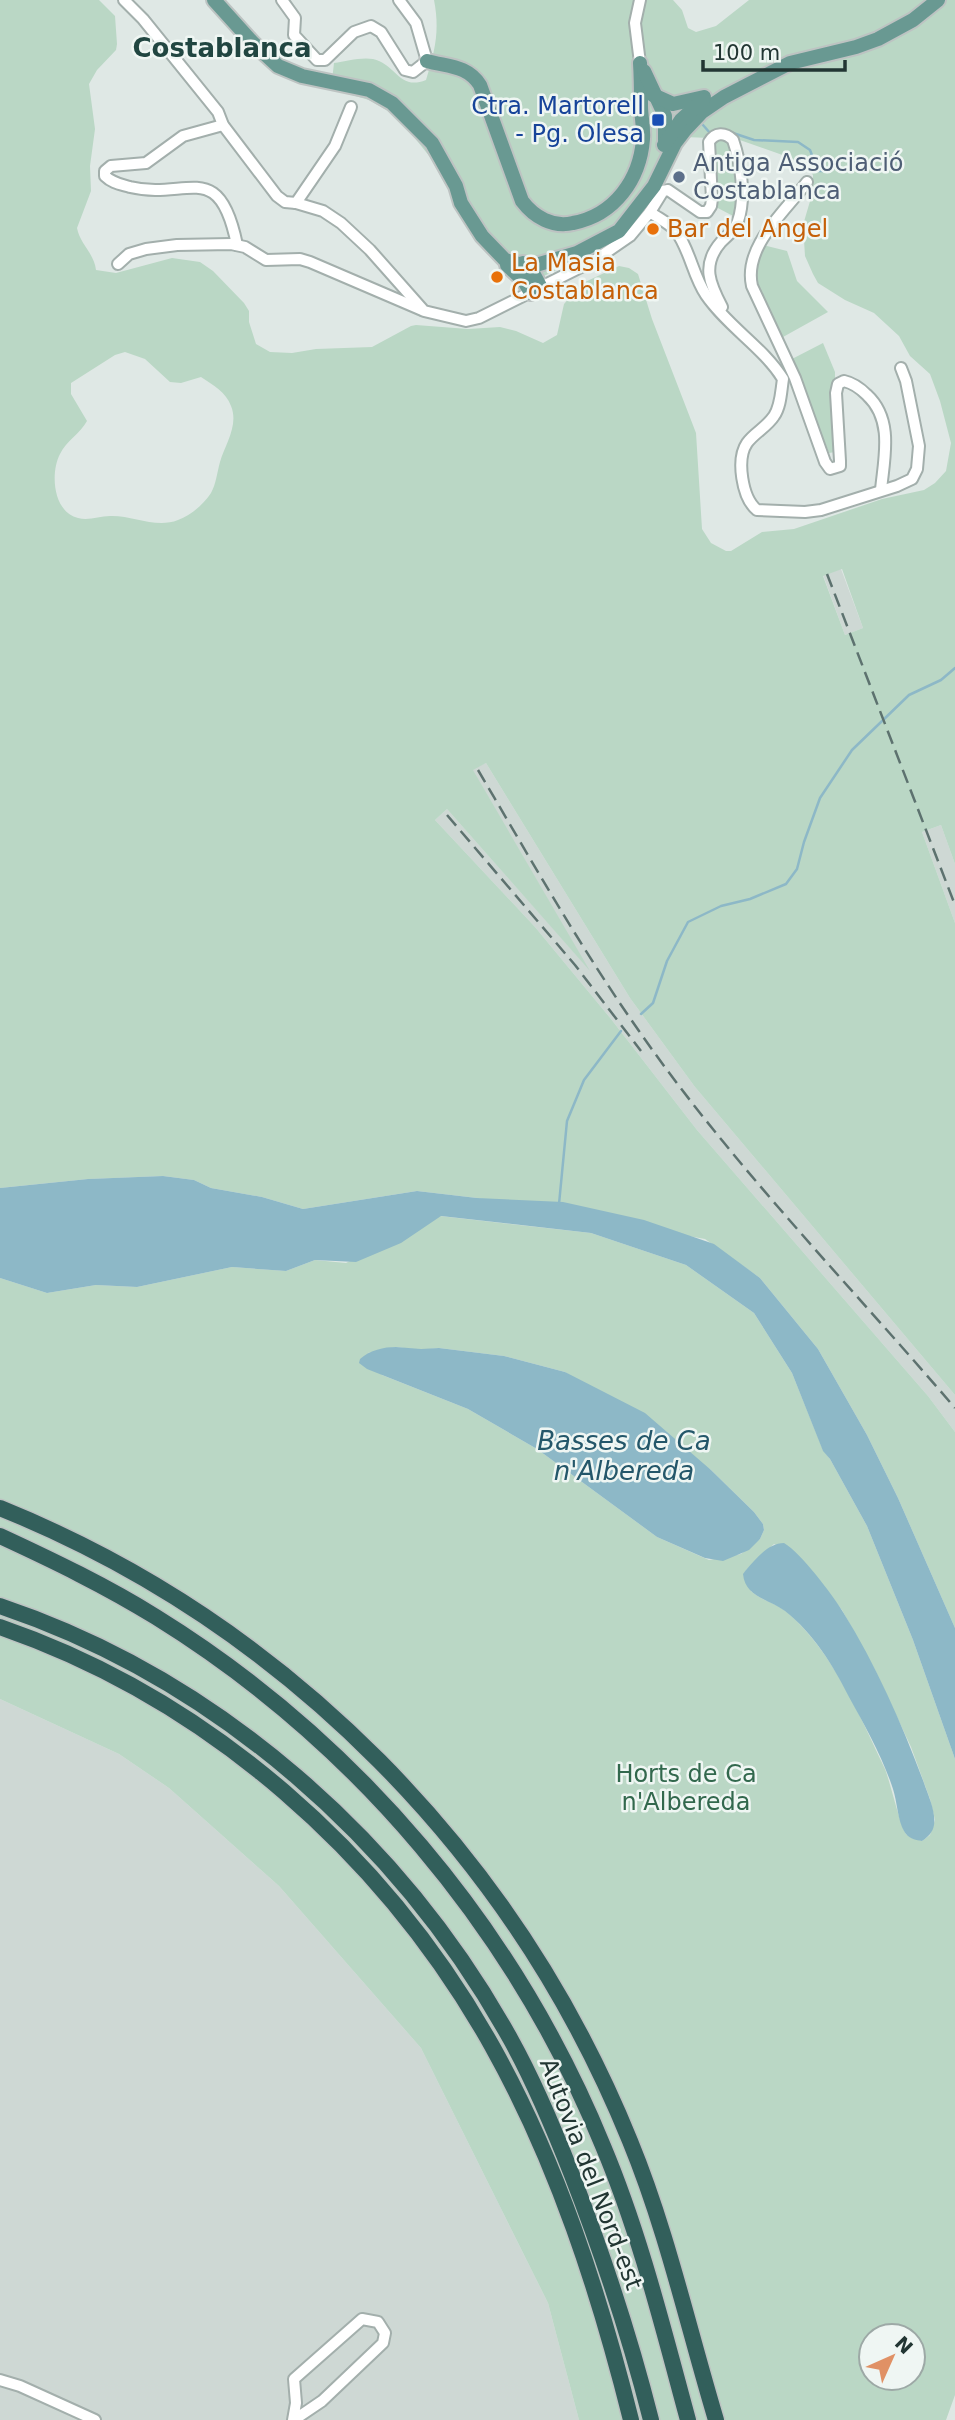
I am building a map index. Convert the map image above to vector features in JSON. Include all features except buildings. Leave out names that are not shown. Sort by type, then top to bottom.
[{"type":"highway","points":[[0,1508],[88,1547],[148,1581],[256,1654],[324,1707],[378,1759],[437,1822],[489,1886],[526,1941],[578,2029],[631,2142],[671,2260],[716,2420]]},
{"type":"highway","points":[[0,1536],[120,1596],[158,1618],[234,1670],[299,1722],[350,1769],[438,1864],[486,1929],[524,1988],[584,2100],[630,2216],[688,2420]]},
{"type":"highway","name":"Autovia del Nord-est","points":[[0,1606],[107,1651],[149,1673],[223,1720],[277,1760],[345,1820],[422,1906],[499,2018],[554,2128],[596,2238],[636,2359],[651,2420]]},
{"type":"highway","name":"Autovia del Nord-est","points":[[0,1627],[130,1685],[239,1755],[275,1783],[341,1844],[409,1921],[469,2007],[523,2107],[575,2234],[616,2361],[631,2420]]},
{"type":"main road","points":[[214,0],[278,66],[302,76],[369,90],[392,103],[432,143],[456,186],[461,203],[472,223],[504,252],[531,282]]},
{"type":"main road","points":[[669,110],[708,96],[771,66],[856,47],[878,39],[905,25],[938,0]]},
{"type":"main road","points":[[427,61],[463,68],[473,75],[480,85],[523,201],[528,209],[540,218],[560,224],[579,222],[596,215],[617,200],[629,187],[643,142],[648,97],[640,63]]},
{"type":"main road","points":[[681,120],[702,112],[743,86],[790,63]]},
{"type":"main road","points":[[531,282],[555,261],[595,245],[619,231],[647,205],[681,120],[708,96]]},
{"type":"main road","points":[[648,97],[681,120]]},
{"type":"main road","points":[[669,110],[667,130],[670,144]]},
{"type":"main road","points":[[670,144],[702,112]]},
{"type":"main road","points":[[504,252],[527,257],[558,250],[629,219]]},
{"type":"main road","points":[[531,282],[558,250]]},
{"type":"street","points":[[124,0],[143,19],[218,112],[222,125],[277,196],[285,202],[323,211],[341,223],[370,250],[424,312]]},
{"type":"street","points":[[282,0],[295,18],[294,35],[317,60],[325,60],[354,32],[371,26],[381,32],[405,70],[413,72],[427,61],[416,23],[398,0]]},
{"type":"street","points":[[640,0],[635,23],[640,63]]},
{"type":"street","points":[[296,203],[335,146],[351,107]]},
{"type":"street","points":[[222,125],[183,136],[146,163],[111,166],[105,171],[105,176],[112,182],[138,189],[206,189],[220,199],[227,211],[237,245]]},
{"type":"street","points":[[118,264],[129,254],[146,249],[177,245],[237,245],[266,260],[300,259],[310,262],[424,312],[466,321],[479,318],[531,282],[614,248],[630,236],[647,205],[663,191],[668,190],[700,212],[707,212],[712,199],[709,142],[721,134],[733,140],[740,176],[738,221],[716,248],[709,277],[712,290],[731,324]]},
{"type":"street","points":[[807,182],[765,233],[749,274],[789,379],[830,469],[837,468],[840,461],[835,393],[838,384],[844,381],[852,383],[873,400],[885,426],[881,490]]},
{"type":"street","points":[[647,205],[676,232],[705,293],[731,324],[789,379]]},
{"type":"street","points":[[789,379],[775,414],[744,450],[743,479],[751,506],[757,510],[821,510],[912,479],[919,457],[917,429],[901,368]]},
{"type":"street","points":[[362,2319],[378,2322],[384,2333],[383,2343],[322,2401],[294,2420],[295,2379],[362,2319]]},
{"type":"street","points":[[0,2379],[95,2420]]},
{"type":"street","points":[[296,2393],[307,2400],[322,2401]]},
{"type":"shaded area","points":[[841,569],[863,628],[845,635],[823,575]]},
{"type":"shaded area","points":[[486,763],[630,998],[695,1087],[955,1395],[955,1432],[928,1396],[697,1130],[535,927],[435,820],[447,809],[587,967],[472,769]]},
{"type":"shaded area","points":[[941,825],[955,864],[955,923],[922,832]]},
{"type":"shaded area","points":[[0,1699],[119,1754],[169,1788],[279,1886],[421,2048],[548,2303],[579,2420],[0,2420]]},
{"type":"green space","points":[[0,0],[99,0],[115,16],[116,50],[97,70],[89,84],[95,129],[90,166],[91,191],[77,228],[96,270],[116,273],[172,258],[200,262],[213,271],[244,303],[249,311],[249,322],[256,344],[270,352],[372,347],[416,325],[468,329],[500,327],[543,343],[557,335],[564,304],[583,283],[619,266],[638,274],[652,319],[696,433],[702,529],[711,543],[731,551],[762,532],[794,529],[882,499],[924,490],[946,471],[951,443],[930,374],[910,356],[899,336],[874,313],[845,300],[818,283],[813,274],[805,256],[803,225],[813,191],[813,175],[805,166],[791,158],[737,139],[684,137],[668,161],[643,216],[602,247],[536,280],[513,275],[498,265],[459,209],[430,157],[398,117],[369,100],[331,89],[334,63],[373,59],[387,66],[403,80],[426,80],[436,40],[434,0],[673,0],[682,10],[688,28],[696,32],[716,26],[749,0],[955,0],[955,864],[941,825],[922,832],[955,923],[955,1395],[695,1087],[630,998],[486,763],[473,770],[590,971],[447,809],[435,820],[535,927],[697,1130],[928,1396],[955,1432],[955,1628],[898,1498],[867,1435],[818,1349],[760,1278],[705,1239],[477,1198],[417,1191],[303,1209],[262,1197],[211,1188],[194,1180],[163,1176],[88,1179],[0,1188]],"holes":[[[125,352],[145,359],[170,382],[181,383],[201,377],[222,393],[231,406],[232,428],[213,490],[196,509],[178,520],[161,523],[118,516],[82,519],[63,508],[56,491],[57,462],[63,449],[87,421],[71,394],[71,383],[115,355]],[[842,569],[863,628],[845,635],[823,576]]]},
{"type":"green space","points":[[729,139],[739,186],[735,217],[714,206],[711,146],[715,140]]},
{"type":"green space","points":[[763,245],[787,251],[797,281],[828,312],[783,337],[755,278]]},
{"type":"green space","points":[[823,343],[835,372],[835,452],[829,453],[792,359]]},
{"type":"green space","name":"Horts de Ca n'Albereda","points":[[440,1216],[591,1233],[686,1265],[754,1313],[792,1373],[823,1450],[867,1526],[913,1640],[955,1759],[955,2395],[946,2420],[579,2420],[548,2303],[421,2048],[279,1886],[169,1788],[119,1754],[0,1699],[0,1278],[47,1293],[96,1285],[137,1287],[232,1267],[286,1271],[315,1260],[346,1263]],"holes":[[[396,1347],[421,1350],[439,1348],[504,1356],[565,1372],[711,1470],[763,1524],[764,1530],[760,1539],[741,1554],[709,1560],[657,1537],[537,1449],[468,1409],[382,1375],[368,1353]],[[774,1544],[795,1553],[842,1610],[876,1672],[911,1747],[930,1799],[935,1820],[930,1835],[922,1841],[907,1835],[885,1769],[855,1706],[831,1665],[804,1628],[788,1613],[751,1591],[746,1570]]]},
{"type":"water","points":[[163,1176],[194,1180],[211,1188],[262,1197],[303,1209],[417,1191],[477,1198],[563,1202],[644,1220],[714,1244],[760,1278],[818,1349],[867,1435],[898,1498],[955,1628],[955,1759],[913,1640],[867,1526],[823,1451],[792,1373],[754,1313],[686,1265],[591,1233],[441,1216],[401,1243],[356,1262],[315,1260],[286,1271],[232,1267],[137,1287],[96,1285],[47,1293],[0,1278],[0,1188],[88,1179]]},
{"type":"water","name":"Basses de Ca n'Albereda","points":[[396,1347],[439,1348],[504,1356],[565,1372],[645,1413],[711,1470],[754,1512],[763,1524],[764,1530],[760,1539],[749,1550],[723,1561],[705,1558],[657,1537],[537,1449],[468,1409],[367,1369],[359,1363],[360,1359],[373,1351]]},
{"type":"water","points":[[784,1543],[807,1564],[838,1604],[888,1695],[933,1809],[933,1828],[922,1841],[912,1838],[904,1831],[893,1789],[879,1754],[822,1650],[805,1629],[785,1611],[753,1593],[745,1582],[743,1574],[758,1557],[773,1546]]},
{"type":"waterway","points":[[703,125],[710,133],[713,132]]},
{"type":"waterway","points":[[733,133],[754,140],[798,142],[810,150],[818,171],[826,171]]},
{"type":"waterway","points":[[641,1014],[653,1003],[667,961],[688,922],[721,906],[750,899],[786,884],[797,869],[820,798],[852,750],[909,695],[941,680],[955,668]]},
{"type":"waterway","points":[[559,1204],[567,1121],[584,1080],[621,1031]]},
{"type":"railway","points":[[827,574],[955,905]]},
{"type":"railway","points":[[478,770],[596,967],[675,1081],[792,1224],[955,1408]]},
{"type":"railway","points":[[447,815],[575,965],[641,1051]]},
{"type":"place","name":"Ctra. Martorell - Pg. Olesa","points":[[658,120]]},
{"type":"place","name":"Antiga Associació Costablanca","points":[[679,177]]},
{"type":"place","name":"Bar del Angel","points":[[653,229]]},
{"type":"place","name":"La Masia Costablanca","points":[[497,277]]},
{"type":"district","name":"Costablanca","points":[[222,48]]}]
